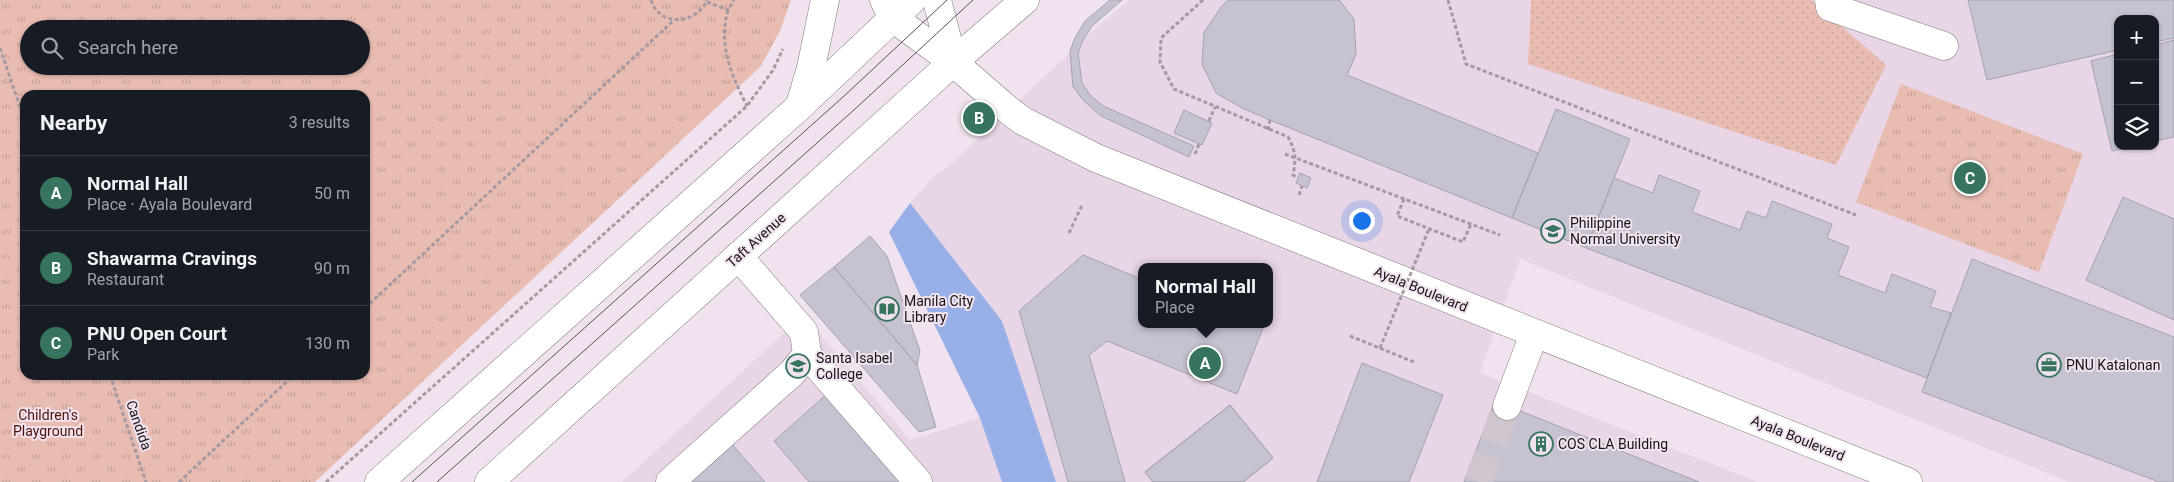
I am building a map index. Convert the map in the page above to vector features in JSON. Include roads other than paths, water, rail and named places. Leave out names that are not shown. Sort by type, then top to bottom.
[{"type":"main road","points":[[799,107],[811,68],[825,0]]},
{"type":"main road","points":[[379,482],[799,107],[888,9],[912,0]]},
{"type":"main road","points":[[937,0],[953,62]]},
{"type":"main road","name":"Taft Avenue","points":[[489,482],[1024,0]]},
{"type":"main road","points":[[1830,0],[1830,8],[1944,46]]},
{"type":"main road","name":"Ayala Boulevard","points":[[888,9],[1023,121],[1096,158],[1908,482]]},
{"type":"main road","points":[[738,256],[804,332],[807,354],[918,482]]},
{"type":"main road","points":[[1507,406],[1534,334]]},
{"type":"main road","points":[[670,482],[793,372],[807,354]]},
{"type":"water","points":[[910,203],[1002,321],[1056,482],[1002,482],[980,418],[889,232]]},
{"type":"tunnel","points":[[1478,482],[1507,406]]},
{"type":"tram line","points":[[412,482],[843,97],[947,0]]},
{"type":"tram line","points":[[437,482],[855,109],[973,0]]},
{"type":"place","name":"Shawarma Cravings","points":[[979,118]]},
{"type":"place","name":"PNU Open Court","points":[[1970,178]]},
{"type":"place","name":"Philippine Normal University","points":[[1553,231]]},
{"type":"place","name":"Manila City Library","points":[[887,309]]},
{"type":"place","name":"Normal Hall","points":[[1205,363]]},
{"type":"place","name":"PNU Katalonan","points":[[2049,365]]},
{"type":"place","name":"Santa Isabel College","points":[[798,366]]},
{"type":"place","name":"COS CLA Building","points":[[1541,444]]},
{"type":"park label","name":"Children's Playground","points":[[48,424]]}]
